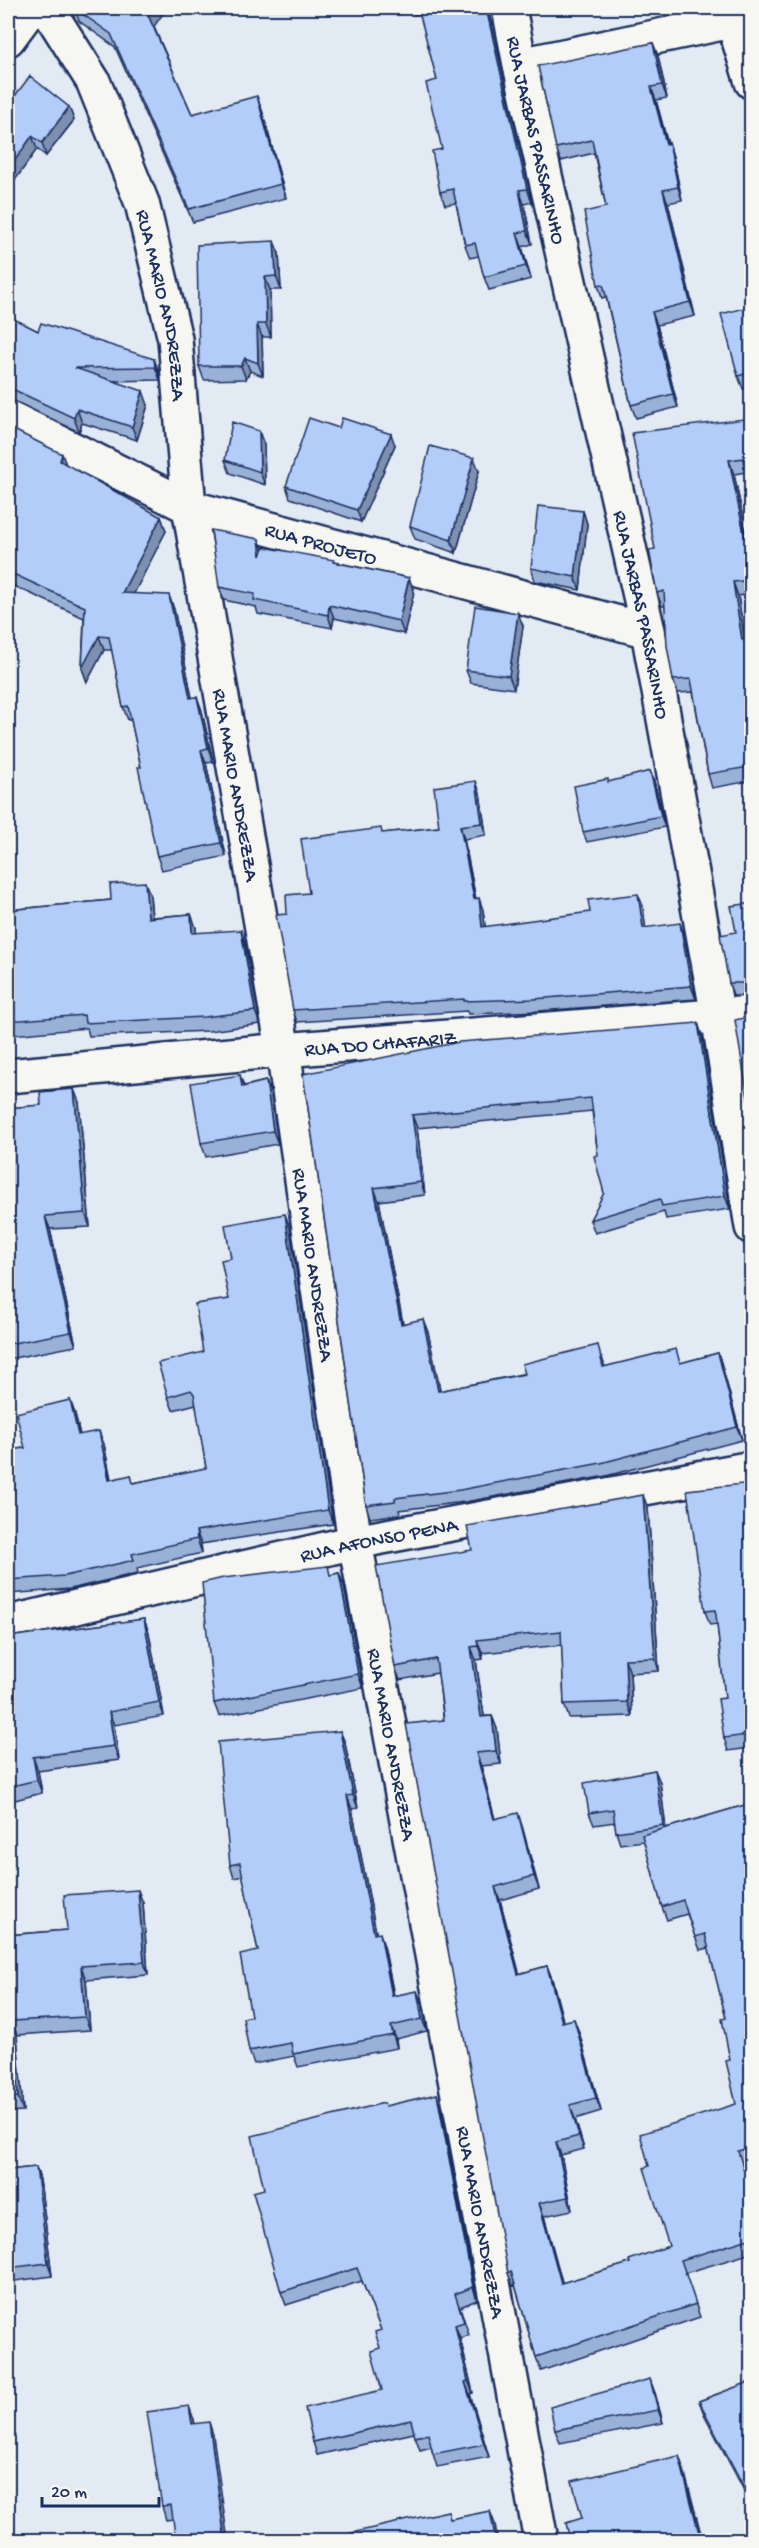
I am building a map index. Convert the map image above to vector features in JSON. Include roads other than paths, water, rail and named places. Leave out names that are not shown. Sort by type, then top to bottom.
[{"type":"street","points":[[8,39],[31,8]]},
{"type":"street","name":"RUA MARIO ANDREZZA","points":[[47,8],[93,81],[142,203],[175,339],[189,507],[283,1050],[355,1542],[541,2541]]},
{"type":"street","name":"RUA JARBAS PASSARINHO","points":[[509,8],[648,631],[718,1016],[752,1227]]},
{"type":"street","points":[[520,65],[730,14],[752,82]]},
{"type":"street","name":"RUA PROJETO","points":[[8,417],[189,507],[648,631]]},
{"type":"street","name":"RUA DO CHAFARIZ","points":[[8,1076],[283,1050],[752,1013]]},
{"type":"street","name":"RUA AFONSO PENA","points":[[8,1623],[355,1542],[752,1468]]}]
